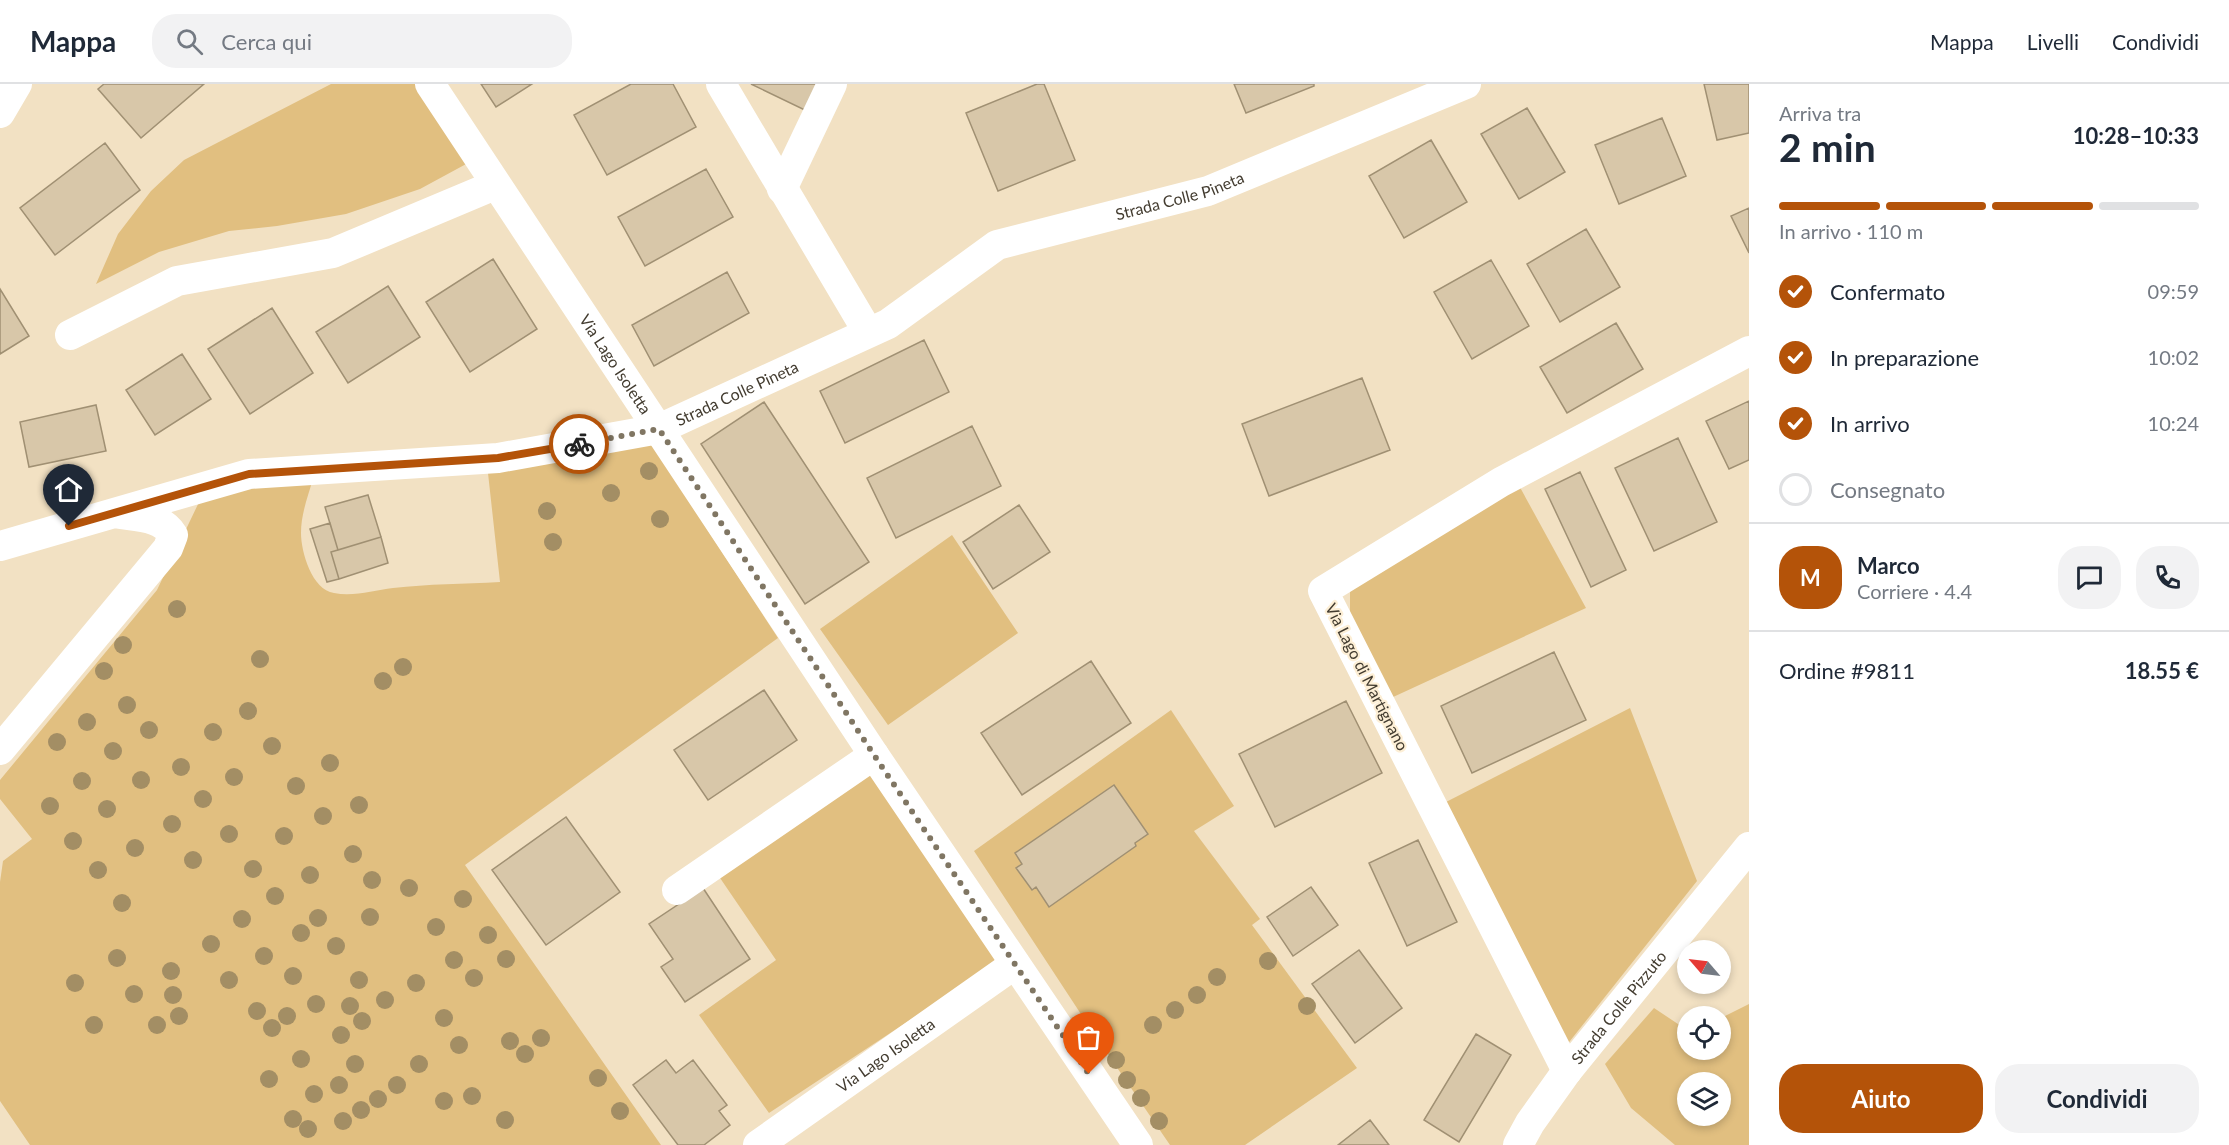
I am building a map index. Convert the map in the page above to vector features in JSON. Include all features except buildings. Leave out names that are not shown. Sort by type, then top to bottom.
[{"type":"street","points":[[0,113],[17,84]]},
{"type":"street","name":"Via Lago Isoletta","points":[[429,84],[874,755],[1138,1145]]},
{"type":"street","points":[[721,84],[868,332]]},
{"type":"street","points":[[782,189],[831,84]]},
{"type":"street","name":"Strada Colle Pineta","points":[[0,546],[249,474],[498,458],[659,429],[888,324],[997,245],[1208,191],[1466,84]]},
{"type":"street","points":[[70,335],[177,280],[333,253],[495,185]]},
{"type":"street","name":"Via Lago di Martignano","points":[[1567,1071],[1323,591],[1501,482],[1749,351]]},
{"type":"street","points":[[0,750],[168,548],[173,535],[168,526],[156,520],[114,513]]},
{"type":"street","points":[[677,890],[874,755]]},
{"type":"street","name":"Strada Colle Pizzuto","points":[[1518,1145],[1530,1123],[1567,1071],[1749,847]]},
{"type":"street","name":"Via Lago Isoletta","points":[[758,1145],[1015,964]]},
{"type":"shaded area","points":[[331,84],[416,84],[468,163],[420,189],[346,214],[277,226],[229,231],[159,252],[96,284],[118,234],[151,191],[184,160]]},
{"type":"shaded area","points":[[651,443],[778,638],[465,865],[661,1145],[30,1145],[0,1101],[0,882],[3,861],[32,839],[0,799],[0,780],[157,590],[200,500],[284,481],[313,479],[302,519],[303,550],[314,578],[326,590],[334,593],[356,594],[406,587],[500,582],[487,464]]},
{"type":"shaded area","points":[[1516,480],[1586,608],[1391,698],[1350,621],[1350,584]]},
{"type":"shaded area","points":[[952,535],[1018,633],[888,725],[820,629]]},
{"type":"shaded area","points":[[1630,708],[1697,881],[1566,1046],[1446,802]]},
{"type":"shaded area","points":[[1171,710],[1234,806],[1194,831],[1260,919],[1252,925],[1357,1068],[1245,1145],[1170,1145],[974,851]]},
{"type":"shaded area","points":[[866,769],[1001,960],[769,1113],[699,1015],[776,960],[718,875]]},
{"type":"shaded area","points":[[1749,1004],[1749,1145],[1675,1145],[1631,1108],[1605,1064],[1654,1008],[1677,1023],[1677,1060],[1731,1060],[1731,1013]]},
{"type":"way so far","points":[[579,444],[659,429],[874,755],[1089,1074]]},
{"type":"route","points":[[69,526],[249,474],[498,458],[579,444]]}]
